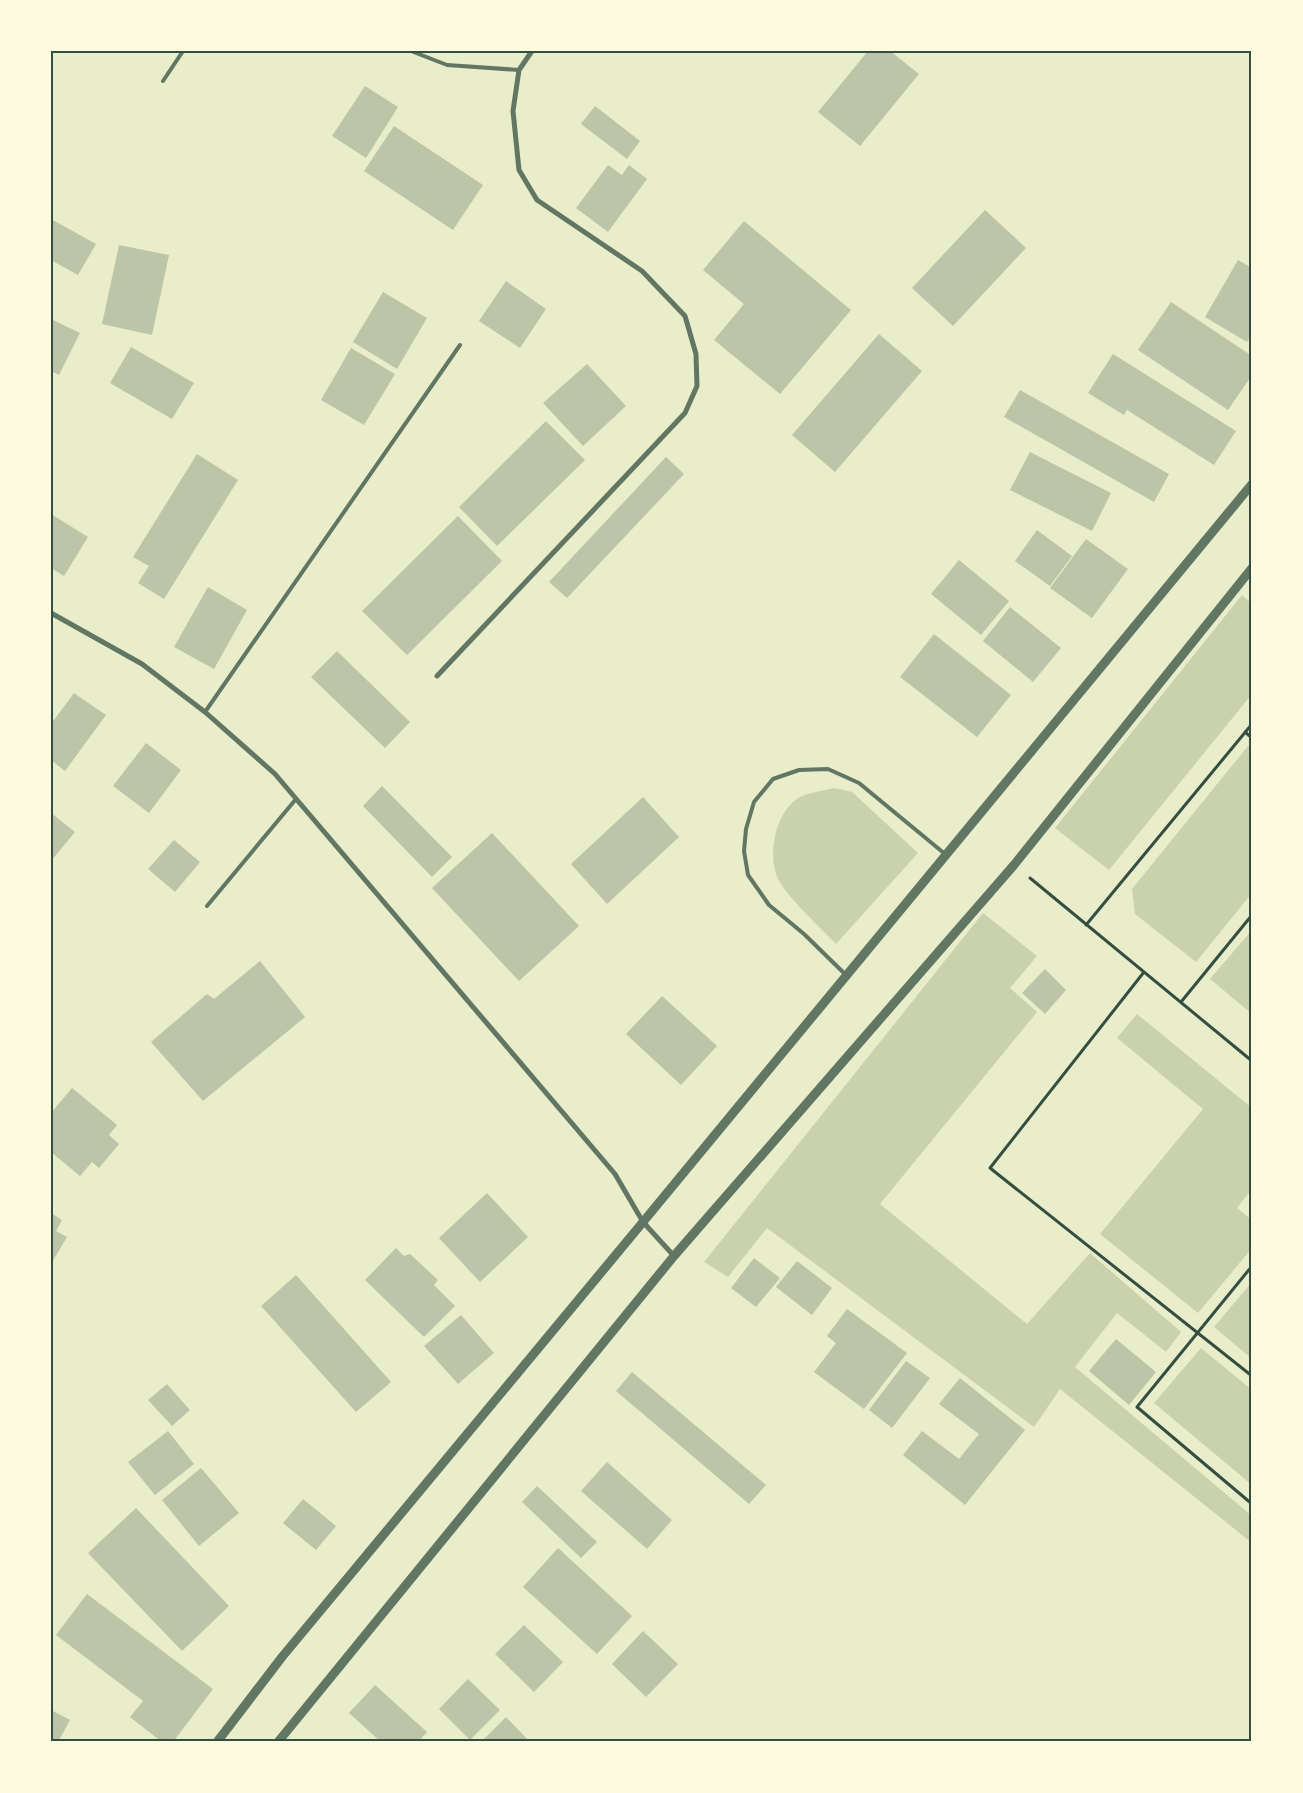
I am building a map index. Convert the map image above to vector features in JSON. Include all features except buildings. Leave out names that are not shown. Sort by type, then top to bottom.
[{"type":"street","points":[[437,676],[685,412],[697,386],[696,354],[686,316],[642,271],[537,200],[519,170],[513,111],[519,70],[532,51]]},
{"type":"street","points":[[217,1742],[282,1657],[644,1222],[945,854],[1252,484]]},
{"type":"street","points":[[278,1742],[674,1256],[1014,865],[1252,568]]},
{"type":"street","points":[[51,613],[142,664],[205,712],[275,774],[615,1174],[644,1222],[674,1256]]},
{"type":"lane","points":[[163,81],[183,51]]},
{"type":"lane","points":[[411,51],[447,65],[519,70]]},
{"type":"lane","points":[[205,712],[460,345]]},
{"type":"lane","points":[[846,976],[804,934],[769,905],[748,874],[744,850],[746,829],[754,802],[773,778],[799,770],[828,770],[859,783],[945,854]]},
{"type":"lane","points":[[207,906],[296,799]]},
{"type":"path","points":[[1086,924],[1252,724]]},
{"type":"path","points":[[1245,732],[1252,738]]},
{"type":"path","points":[[1014,865],[1252,1061]]},
{"type":"path","points":[[1181,1002],[1252,915]]},
{"type":"path","points":[[1144,972],[990,1168],[1198,1331],[1252,1376]]},
{"type":"path","points":[[1252,1266],[1136,1407],[1252,1504]]},
{"type":"green space","points":[[1242,595],[1252,604],[1252,694],[1109,870],[1055,828]]},
{"type":"green space","points":[[1248,746],[1252,749],[1252,893],[1196,962],[1135,914],[1132,889]]},
{"type":"green space","points":[[834,788],[852,792],[918,853],[836,944],[786,891],[776,874],[773,853],[776,831],[780,820],[792,803],[804,795]]},
{"type":"green space","points":[[983,913],[1037,956],[1010,988],[1037,1012],[880,1204],[1027,1324],[1090,1253],[1181,1332],[1166,1352],[1117,1313],[1075,1367],[1252,1516],[1252,1543],[1060,1389],[1034,1427],[767,1228],[728,1277],[704,1262]]},
{"type":"green space","points":[[1252,930],[1252,1014],[1210,979]]},
{"type":"green space","points":[[1137,1014],[1252,1108],[1252,1189],[1237,1208],[1252,1220],[1252,1248],[1198,1313],[1100,1234],[1203,1109],[1117,1038]]},
{"type":"green space","points":[[1252,1282],[1252,1359],[1214,1327]]},
{"type":"green space","points":[[1201,1348],[1252,1390],[1252,1485],[1154,1403]]}]
